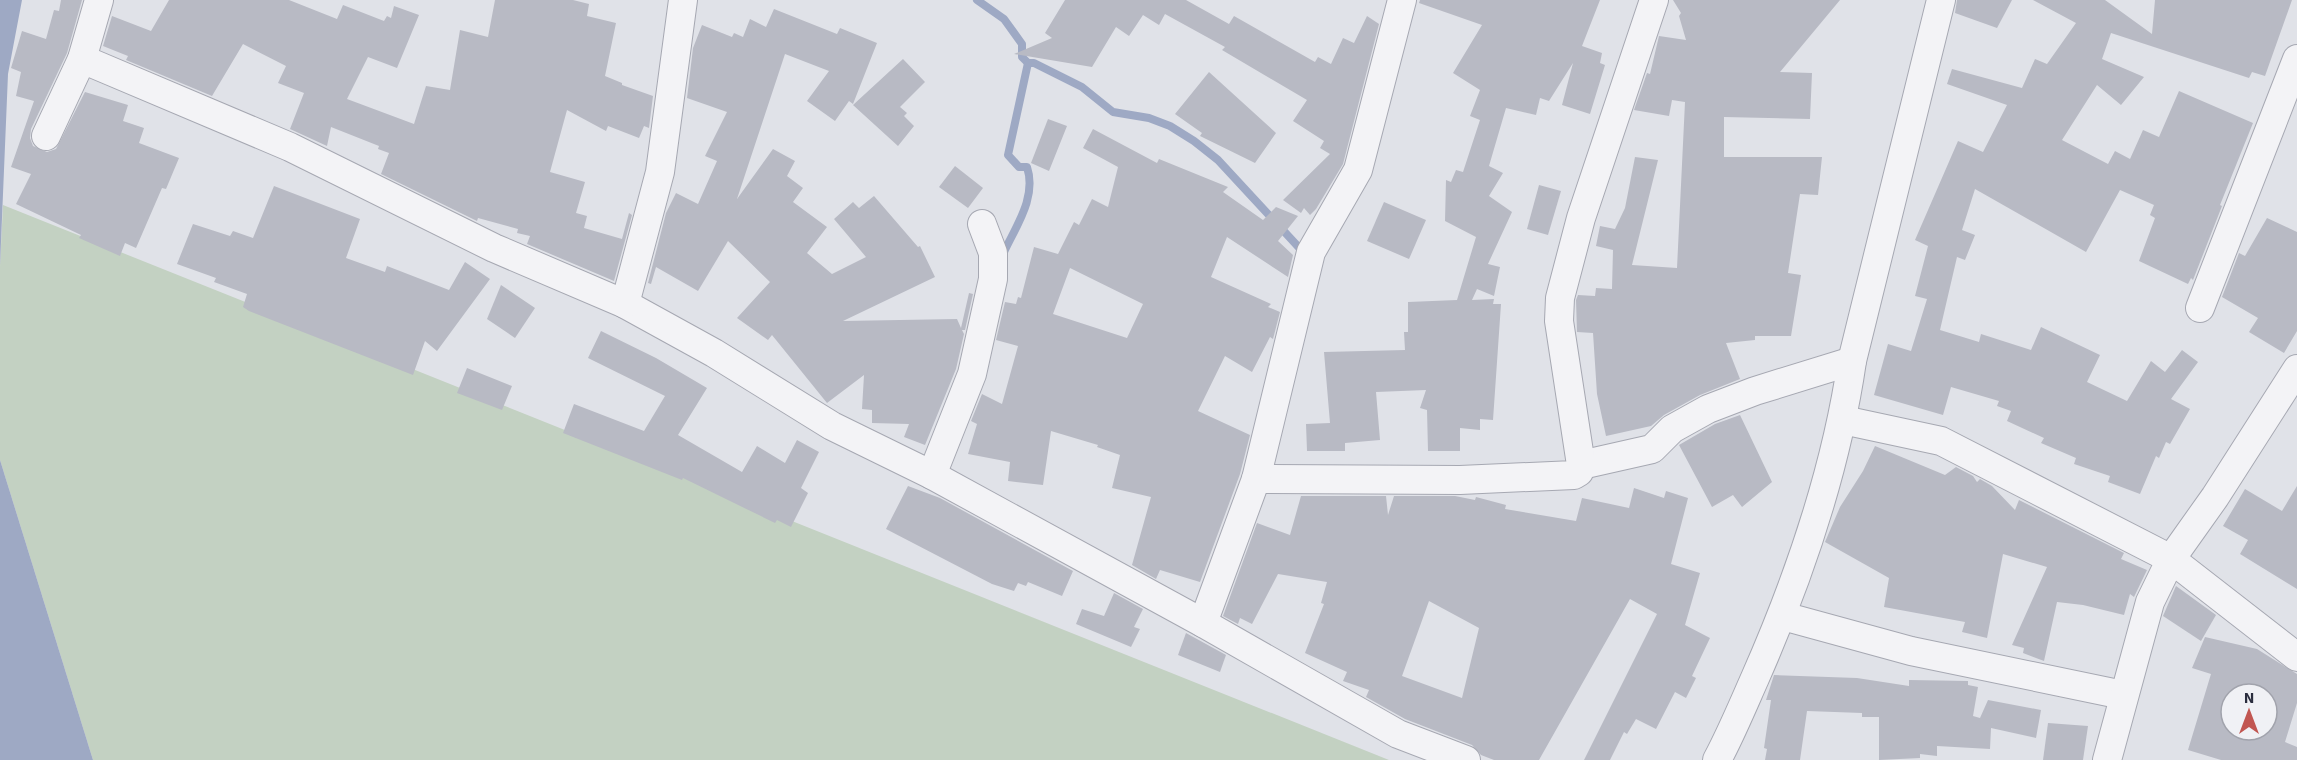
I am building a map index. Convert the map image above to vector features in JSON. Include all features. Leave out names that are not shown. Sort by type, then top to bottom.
[{"type":"street","points":[[46,136],[82,59],[99,0]]},
{"type":"street","points":[[625,304],[660,172],[683,0]]},
{"type":"street","points":[[1203,623],[1256,479],[1311,252],[1358,170],[1402,0]]},
{"type":"street","points":[[1256,479],[1460,480],[1574,476],[1580,472],[1581,465],[1559,321],[1560,298],[1581,218],[1654,0]]},
{"type":"street","points":[[1716,760],[1783,616],[1803,563],[1843,420],[1851,361],[1941,0]]},
{"type":"street","points":[[82,59],[290,147],[494,248],[625,304],[714,353],[832,426],[932,475],[1203,623],[1398,734],[1466,760]]},
{"type":"street","points":[[2200,308],[2297,59]]},
{"type":"street","points":[[932,475],[972,374],[993,279],[993,253],[982,224]]},
{"type":"street","points":[[1581,465],[1652,450],[1672,429],[1708,409],[1755,391],[1851,361]]},
{"type":"street","points":[[2107,760],[2150,602],[2171,559],[2215,497],[2297,369]]},
{"type":"street","points":[[1843,420],[1941,441],[2171,559],[2297,657]]},
{"type":"street","points":[[1783,616],[1953,661],[2123,695]]},
{"type":"green space","points":[[3,205],[1389,760],[93,760],[0,460],[0,266]]},
{"type":"water","points":[[0,0],[22,0],[8,74],[0,266]]},
{"type":"water","points":[[0,460],[93,760],[0,760]]},
{"type":"building","points":[[61,0],[82,0],[67,53],[31,129],[30,138],[33,146],[47,152],[56,149],[85,92],[128,105],[123,121],[144,128],[139,143],[179,158],[166,189],[162,188],[136,248],[125,243],[120,256],[79,238],[81,235],[16,204],[31,174],[11,167],[34,101],[16,96],[21,72],[11,68],[22,31],[46,39],[54,10],[59,11]]},
{"type":"building","points":[[169,0],[289,0],[337,19],[343,5],[384,21],[387,16],[391,18],[394,6],[419,15],[397,68],[368,57],[347,99],[414,124],[426,86],[450,90],[460,30],[488,37],[495,0],[573,0],[589,4],[587,16],[616,23],[605,76],[653,96],[649,128],[644,126],[639,138],[608,126],[606,131],[567,110],[550,172],[585,182],[576,213],[587,216],[584,228],[622,239],[629,213],[632,215],[614,281],[527,244],[530,236],[517,233],[518,229],[478,218],[477,221],[381,174],[389,153],[378,149],[379,146],[331,127],[327,146],[290,129],[304,93],[278,83],[286,66],[243,44],[212,96],[126,60],[128,56],[103,46],[112,16],[151,31]]},
{"type":"building","points":[[1065,0],[1186,0],[1229,24],[1234,16],[1315,62],[1318,57],[1331,64],[1343,38],[1354,43],[1367,16],[1379,24],[1343,164],[1316,209],[1310,215],[1304,208],[1301,213],[1283,200],[1330,154],[1320,148],[1324,141],[1293,121],[1307,100],[1222,50],[1225,47],[1165,14],[1159,25],[1143,15],[1129,36],[1116,27],[1092,67],[1014,54],[1052,38],[1045,33]]},
{"type":"building","points":[[1420,0],[1600,0],[1582,46],[1602,53],[1600,63],[1605,65],[1590,114],[1562,105],[1573,63],[1549,101],[1540,98],[1536,115],[1506,108],[1489,166],[1503,173],[1489,196],[1512,212],[1488,264],[1500,267],[1494,296],[1477,289],[1472,300],[1494,299],[1493,304],[1501,304],[1493,420],[1480,419],[1480,430],[1460,428],[1460,451],[1428,451],[1427,410],[1420,408],[1426,390],[1376,392],[1380,440],[1345,443],[1345,451],[1307,451],[1306,424],[1330,423],[1324,352],[1405,350],[1404,332],[1408,332],[1408,302],[1457,300],[1476,237],[1445,221],[1446,180],[1451,182],[1456,170],[1463,172],[1480,120],[1470,116],[1480,90],[1453,73],[1482,25],[1419,3]]},
{"type":"building","points":[[1673,0],[1840,0],[1780,72],[1812,73],[1810,119],[1724,117],[1724,157],[1822,157],[1818,195],[1800,194],[1788,273],[1801,275],[1791,336],[1755,336],[1755,340],[1726,343],[1740,379],[1700,395],[1664,415],[1651,426],[1606,436],[1597,394],[1593,333],[1577,332],[1576,300],[1578,295],[1595,296],[1596,288],[1612,289],[1613,250],[1596,246],[1600,226],[1615,229],[1625,208],[1635,157],[1658,160],[1632,265],[1677,268],[1685,102],[1672,100],[1669,116],[1634,110],[1647,73],[1650,74],[1659,36],[1686,40],[1679,16],[1681,13]]},
{"type":"building","points":[[1957,0],[2012,0],[1997,28],[1955,13]]},
{"type":"building","points":[[2033,0],[2105,0],[2152,34],[2155,0],[2292,0],[2265,76],[2252,72],[2249,78],[2111,33],[2102,59],[2144,77],[2121,105],[2097,85],[2062,140],[2108,164],[2115,151],[2130,159],[2143,130],[2159,137],[2179,91],[2253,123],[2193,280],[2191,278],[2188,284],[2139,261],[2155,218],[2150,215],[2154,205],[2120,190],[2086,252],[1975,189],[1962,230],[1975,235],[1965,260],[1957,257],[1940,330],[1979,342],[1981,334],[2031,350],[2041,327],[2100,355],[2087,382],[2127,401],[2151,361],[2165,372],[2182,350],[2198,362],[2171,399],[2190,409],[2170,444],[2166,442],[2159,458],[2156,456],[2140,494],[2108,482],[2110,476],[2074,464],[2076,458],[2041,443],[2044,438],[2007,421],[2011,411],[1997,406],[1999,401],[1951,387],[1943,415],[1874,395],[1888,344],[1911,351],[1927,299],[1915,296],[1928,246],[1915,240],[1958,141],[1983,152],[2007,105],[1947,84],[1952,69],[2022,88],[2035,59],[2047,64],[2076,23]]},
{"type":"building","points":[[774,9],[837,34],[840,28],[877,43],[853,104],[849,101],[835,121],[807,101],[829,71],[785,54],[737,199],[773,149],[795,161],[787,176],[803,188],[793,202],[827,227],[807,253],[832,274],[866,257],[834,219],[853,202],[859,208],[874,196],[918,247],[920,246],[935,277],[843,321],[957,319],[961,328],[969,293],[973,294],[965,330],[962,330],[964,334],[956,369],[925,445],[904,437],[909,424],[872,423],[872,410],[862,409],[864,375],[827,403],[772,335],[768,340],[737,318],[770,282],[728,241],[698,291],[656,267],[651,284],[648,283],[666,213],[676,193],[698,204],[717,161],[705,156],[727,112],[687,98],[693,48],[702,25],[732,37],[734,33],[743,37],[750,19],[766,27]]},
{"type":"building","points":[[903,59],[925,82],[900,107],[907,113],[904,116],[914,126],[898,146],[853,105]]},
{"type":"building","points":[[1209,72],[1276,133],[1255,163],[1200,136],[1202,133],[1175,114]]},
{"type":"building","points":[[1048,119],[1067,126],[1049,171],[1031,163]]},
{"type":"building","points":[[1093,129],[1157,163],[1159,159],[1228,187],[1223,192],[1263,220],[1276,207],[1298,216],[1278,241],[1293,255],[1288,277],[1227,237],[1211,277],[1271,304],[1268,307],[1280,312],[1273,339],[1270,337],[1252,372],[1225,356],[1198,411],[1250,435],[1240,474],[1200,582],[1160,570],[1156,579],[1132,565],[1151,497],[1112,488],[1120,455],[1097,447],[1098,445],[1051,431],[1043,485],[1008,481],[1010,462],[968,454],[977,424],[971,421],[982,394],[1002,404],[1018,346],[996,340],[1005,302],[1016,304],[1018,297],[1021,298],[1034,247],[1058,254],[1074,222],[1079,225],[1092,199],[1108,207],[1118,167],[1083,148]],"holes":[[[1070,268],[1143,304],[1127,338],[1053,314]]]},
{"type":"building","points":[[955,166],[983,188],[968,208],[939,187]]},
{"type":"building","points":[[1539,185],[1561,191],[1548,235],[1527,229]]},
{"type":"building","points":[[274,186],[360,219],[346,258],[385,272],[387,266],[449,290],[465,262],[490,279],[437,351],[425,341],[413,375],[249,311],[243,307],[247,294],[214,282],[216,278],[177,264],[193,224],[230,236],[233,231],[253,238]]},
{"type":"building","points":[[1384,202],[1426,220],[1409,259],[1367,241]]},
{"type":"building","points":[[2267,218],[2297,232],[2297,331],[2284,353],[2249,332],[2258,318],[2222,297],[2239,253],[2245,256]]},
{"type":"building","points":[[501,285],[535,308],[515,338],[487,319]]},
{"type":"building","points":[[601,331],[656,358],[707,388],[678,435],[742,472],[757,446],[785,463],[797,440],[819,452],[801,488],[808,493],[791,527],[777,520],[775,523],[683,478],[682,480],[563,433],[574,404],[644,431],[665,396],[588,358]]},
{"type":"building","points":[[467,368],[512,386],[502,410],[457,393]]},
{"type":"building","points":[[1740,415],[1772,482],[1742,507],[1733,495],[1712,507],[1679,445],[1715,424]]},
{"type":"building","points":[[1875,446],[1945,475],[1956,467],[1973,476],[1977,482],[1980,479],[1992,486],[2015,510],[2019,500],[2124,553],[2121,559],[2147,570],[2134,597],[2130,594],[2124,615],[2083,605],[2057,602],[2044,661],[2023,653],[2024,648],[2012,645],[2047,567],[2003,554],[1987,638],[1962,632],[1965,622],[1884,607],[1889,578],[1825,542],[1840,507],[1863,471]]},
{"type":"building","points":[[908,486],[940,498],[1073,571],[1062,596],[1028,582],[1026,586],[1018,583],[1014,591],[992,584],[886,529]]},
{"type":"building","points":[[2297,486],[2297,589],[2240,554],[2248,540],[2223,526],[2245,489],[2282,511]]},
{"type":"building","points":[[1634,488],[1664,498],[1666,491],[1688,498],[1671,564],[1700,573],[1685,625],[1710,638],[1692,676],[1696,678],[1686,698],[1675,692],[1656,729],[1636,719],[1627,734],[1624,732],[1610,760],[1584,760],[1657,614],[1630,599],[1539,760],[1494,760],[1481,755],[1472,745],[1405,719],[1366,697],[1369,690],[1343,681],[1347,672],[1305,653],[1324,604],[1321,603],[1327,582],[1278,574],[1252,624],[1240,618],[1238,624],[1223,616],[1257,523],[1290,535],[1301,496],[1386,496],[1388,515],[1394,496],[1455,496],[1475,500],[1476,497],[1506,505],[1505,509],[1576,521],[1582,498],[1629,508]],"holes":[[[1429,601],[1479,628],[1462,698],[1402,676]]]},
{"type":"building","points":[[2176,586],[2216,615],[2201,641],[2163,616]]},
{"type":"building","points":[[1114,593],[1143,609],[1134,627],[1140,629],[1131,647],[1076,624],[1082,609],[1104,616]]},
{"type":"building","points":[[1186,633],[1226,655],[1220,672],[1178,655]]},
{"type":"building","points":[[2205,637],[2257,649],[2297,674],[2297,703],[2285,742],[2297,747],[2297,760],[2221,760],[2188,750],[2211,674],[2192,668]]},
{"type":"building","points":[[1774,675],[1857,678],[1909,686],[1909,680],[1968,681],[1968,685],[1978,687],[1973,716],[1980,718],[1988,700],[2041,710],[2036,738],[1991,728],[1990,749],[1937,746],[1937,756],[1920,754],[1920,758],[1879,760],[1879,717],[1862,717],[1862,713],[1807,711],[1800,760],[1765,760],[1767,749],[1764,748],[1771,700],[1766,700]]},
{"type":"building","points":[[2048,723],[2088,726],[2083,760],[2043,760]]},
{"type":"waterway","points":[[977,0],[1004,19],[1022,44],[1022,57],[1028,63],[1034,63],[1082,87],[1113,112],[1149,118],[1170,126],[1194,141],[1218,160],[1304,253]]},
{"type":"waterway","points":[[1004,252],[1024,211],[1029,189],[1027,167],[1019,167],[1008,155],[1028,63]]}]
